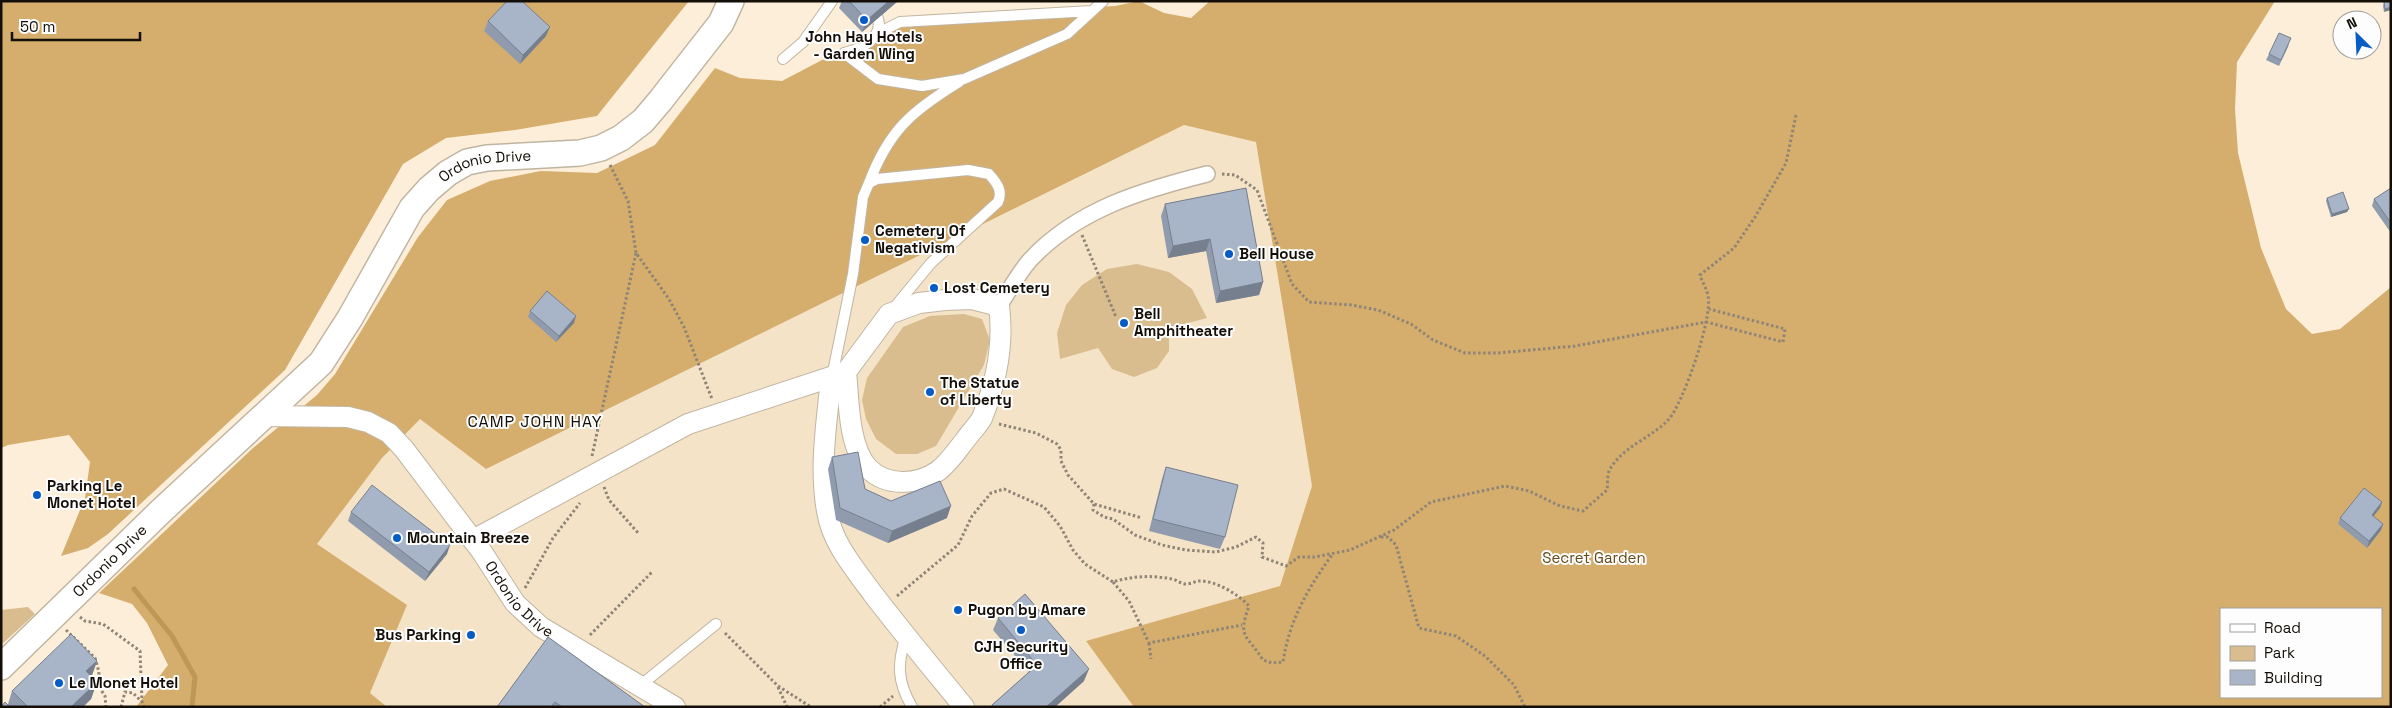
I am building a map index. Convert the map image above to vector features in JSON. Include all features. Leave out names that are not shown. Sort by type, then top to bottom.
[{"type":"street","name":"Ordonio Drive","points":[[1,666],[59,612],[160,512],[321,363],[350,318],[412,208],[429,189],[448,172],[467,162],[487,158],[580,153],[601,148],[621,138],[649,115],[721,23],[731,1]]},
{"type":"street","points":[[839,375],[854,436],[868,467],[878,476],[894,481],[908,482],[922,479],[939,470],[981,419],[999,359],[1002,328],[999,306],[1030,260],[1064,230],[1110,204],[1147,189],[1207,174]]},
{"type":"street","points":[[964,707],[883,608],[845,556],[835,536],[827,513],[823,485],[824,457],[839,375],[889,314],[919,303],[946,300],[972,299],[999,306]]},
{"type":"street","points":[[473,540],[688,424],[839,375]]},
{"type":"street","name":"Ordonio Drive","points":[[285,398],[321,417]]},
{"type":"street","name":"Ordonio Drive","points":[[264,416],[348,417],[368,422],[389,433],[404,449],[473,540],[516,603],[541,627],[675,707]]},
{"type":"lane","points":[[783,59],[803,42],[832,1]]},
{"type":"lane","points":[[866,1],[876,14],[877,29],[868,45],[844,53],[878,79],[922,86],[964,79]]},
{"type":"lane","points":[[839,375],[863,197],[878,159],[901,124],[935,97],[964,79],[1067,34],[1103,1]]},
{"type":"lane","points":[[877,29],[900,22],[1092,11]]},
{"type":"lane","points":[[869,183],[877,179],[968,170],[983,171],[995,180],[1001,196],[998,202],[932,263],[889,314]]},
{"type":"lane","points":[[641,685],[716,624]]},
{"type":"lane","points":[[906,636],[899,666],[902,690],[912,707]]},
{"type":"path","points":[[1095,505],[1093,510],[1104,517],[1113,519],[1135,535],[1162,545],[1216,552],[1236,547],[1256,537],[1263,543],[1262,557],[1286,566],[1299,557],[1332,555],[1350,550],[1394,530],[1431,502],[1505,486],[1529,490],[1560,506],[1583,510],[1607,490],[1609,472],[1628,450],[1668,420],[1677,409],[1701,347],[1706,322],[1708,297],[1700,275],[1734,248],[1755,217],[1786,163],[1796,115]]},
{"type":"path","points":[[591,462],[636,253],[628,201],[601,148]]},
{"type":"path","points":[[1207,174],[1235,175],[1257,190],[1292,284],[1310,302],[1351,305],[1378,310],[1411,324],[1433,340],[1464,353],[1498,353],[1575,346],[1706,322],[1782,342],[1786,329],[1708,309]]},
{"type":"path","points":[[1077,222],[1116,316]]},
{"type":"path","points":[[636,253],[677,313],[714,404]]},
{"type":"path","points":[[981,419],[1036,433],[1058,444],[1061,450],[1061,462],[1068,476],[1095,505],[1142,518]]},
{"type":"path","points":[[603,485],[609,500],[639,534]]},
{"type":"path","points":[[883,608],[958,546],[972,516],[991,493],[1004,489],[1044,507],[1060,526],[1079,557],[1113,582],[1130,601],[1138,625],[1149,643],[1151,659]]},
{"type":"path","points":[[531,577],[553,538],[583,500]]},
{"type":"path","points":[[1377,537],[1388,537],[1396,545],[1419,628],[1456,636],[1485,656],[1514,685],[1526,707]]},
{"type":"path","points":[[1113,582],[1126,578],[1157,577],[1174,579],[1185,584],[1199,581],[1221,586],[1243,599],[1249,606],[1242,625],[1246,638],[1254,644],[1263,660],[1272,663],[1283,662],[1287,637],[1305,594],[1332,555]]},
{"type":"path","points":[[586,640],[653,571]]},
{"type":"path","points":[[59,612],[85,621],[103,624],[140,651],[142,701],[144,707]]},
{"type":"path","points":[[59,612],[95,658],[98,686],[105,696],[106,707]]},
{"type":"path","points":[[716,624],[778,686],[811,707]]},
{"type":"path","points":[[1149,643],[1242,625]]},
{"type":"path","points":[[778,686],[787,707]]},
{"type":"path","points":[[122,707],[125,692],[133,693],[142,701]]},
{"type":"shaded area","points":[[1184,125],[1256,141],[1312,486],[1280,586],[1086,641],[1134,707],[387,707],[370,693],[407,605],[316,544],[382,458],[420,418],[486,469]]},
{"type":"green space","points":[[1,1],[689,1],[597,116],[515,130],[446,138],[403,164],[285,370],[108,534],[88,548],[61,556],[85,498],[90,462],[69,435],[8,445],[1,448]]},
{"type":"green space","name":"Secret Garden","points":[[1139,1],[1164,13],[1191,18],[1210,1],[2275,1],[2237,62],[2235,109],[2238,153],[2261,248],[2286,309],[2312,334],[2340,329],[2391,287],[2391,707],[1134,707],[1086,641],[1280,586],[1312,486],[1256,142],[1184,125],[486,469],[420,419],[382,458],[317,544],[407,605],[370,693],[387,707],[136,707],[168,665],[147,623],[132,604],[99,593],[253,448],[317,395],[335,374],[418,237],[447,200],[490,181],[541,171],[597,173],[655,145],[715,68],[740,78],[782,81],[822,60],[874,44],[892,28],[927,15],[1115,6]]},
{"type":"green space","name":"Bell Amphitheater","points":[[1137,264],[1169,272],[1192,289],[1207,318],[1169,328],[1169,351],[1157,368],[1134,377],[1112,369],[1098,348],[1060,359],[1057,333],[1066,305],[1082,285],[1107,269]]},
{"type":"green space","points":[[964,314],[982,319],[990,340],[984,365],[936,446],[917,454],[896,454],[876,439],[866,419],[862,400],[867,378],[903,327],[930,316]]},
{"type":"green space","points":[[28,607],[35,614],[1,645],[1,610]]},
{"type":"building","points":[[507,1],[522,1],[550,27],[523,55],[488,21]]},
{"type":"building","points":[[849,1],[889,1],[867,20]]},
{"type":"building","points":[[2391,1],[2391,7],[2385,9],[2384,2]]},
{"type":"building","points":[[2279,33],[2291,38],[2281,60],[2269,54]]},
{"type":"building","name":"Bell House","points":[[1246,188],[1263,282],[1220,291],[1210,239],[1173,246],[1165,204]]},
{"type":"building","points":[[2391,188],[2391,223],[2374,199]]},
{"type":"building","points":[[2343,192],[2349,209],[2332,214],[2327,198]]},
{"type":"building","points":[[547,291],[576,316],[559,336],[530,311]]},
{"type":"building","points":[[858,452],[865,489],[891,501],[940,481],[951,506],[892,531],[840,508],[832,457]]},
{"type":"building","points":[[1166,467],[1238,485],[1225,537],[1153,519]]},
{"type":"building","name":"Mountain Breeze","points":[[372,485],[450,545],[429,572],[351,512]]},
{"type":"building","points":[[2364,488],[2382,502],[2372,515],[2383,524],[2369,541],[2340,518]]},
{"type":"building","points":[[1025,594],[1089,669],[1046,707],[993,707],[992,705],[1037,665],[998,618]]},
{"type":"building","name":"Le Monet Hotel","points":[[71,634],[97,661],[86,671],[97,682],[71,707],[28,707],[12,691]]},
{"type":"building","points":[[548,637],[645,707],[562,707],[555,702],[551,707],[497,707]]},
{"type":"building","points":[[5,702],[10,707],[1,707]]},
{"type":"waterway","points":[[134,589],[172,636],[195,677],[192,707]]},
{"type":"place","name":"John Hay Hotels - Garden Wing","points":[[864,20]]},
{"type":"place","name":"Cemetery Of Negativism","points":[[865,240]]},
{"type":"place","name":"Bell House","points":[[1229,254]]},
{"type":"place","name":"Lost Cemetery","points":[[934,288]]},
{"type":"place","name":"Bell Amphitheater","points":[[1124,323]]},
{"type":"place","name":"The Statue of Liberty","points":[[930,392]]},
{"type":"place","name":"Parking Le Monet Hotel","points":[[37,495]]},
{"type":"place","name":"Mountain Breeze","points":[[397,538]]},
{"type":"place","name":"Pugon by Amare","points":[[958,610]]},
{"type":"place","name":"CJH Security Office","points":[[1021,630]]},
{"type":"place","name":"Bus Parking","points":[[471,635]]},
{"type":"place","name":"Le Monet Hotel","points":[[59,683]]},
{"type":"district","name":"CAMP JOHN HAY","points":[[535,421]]}]
